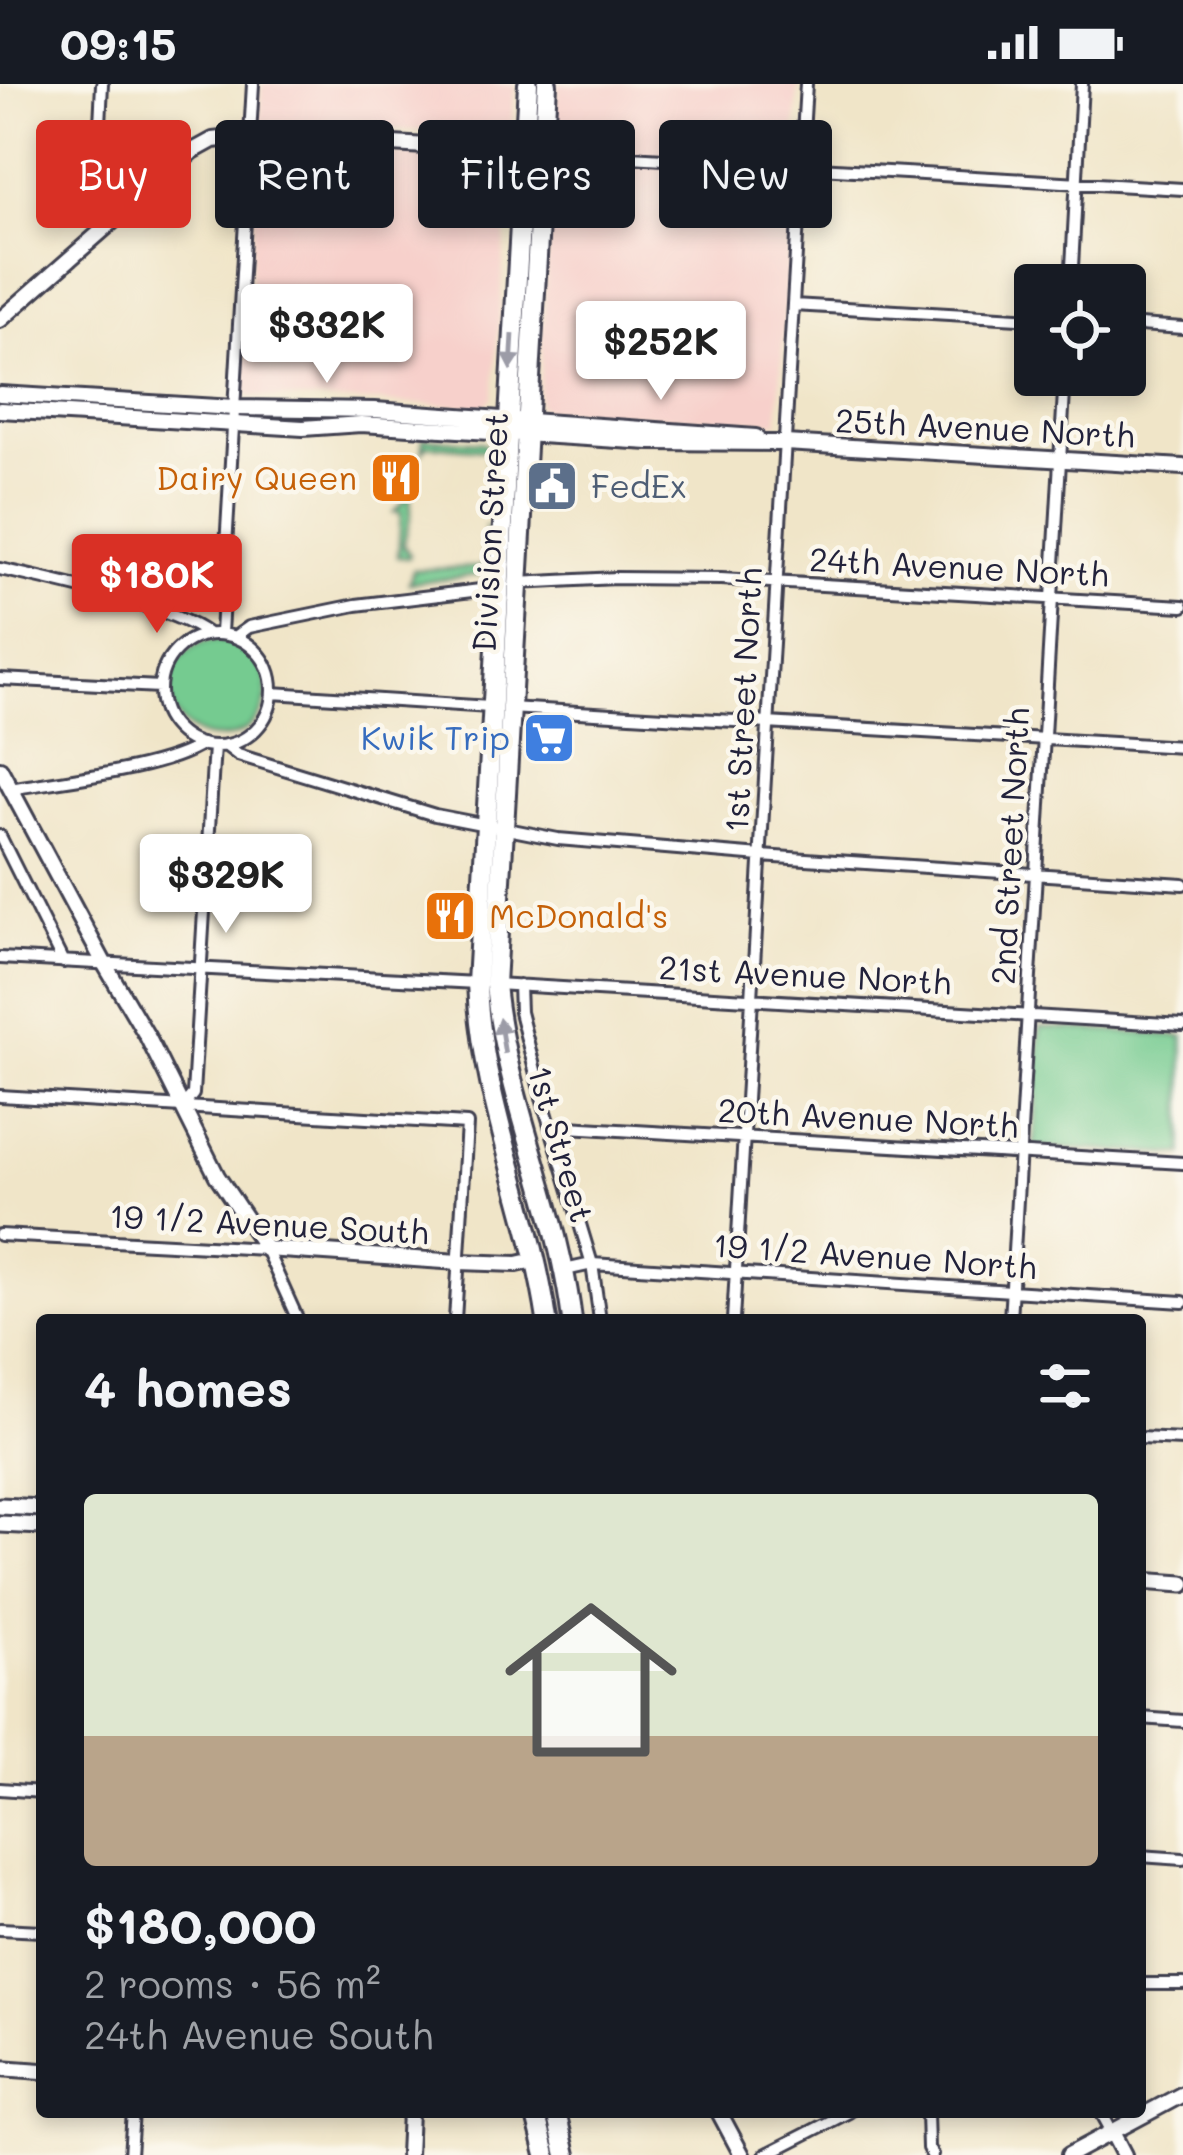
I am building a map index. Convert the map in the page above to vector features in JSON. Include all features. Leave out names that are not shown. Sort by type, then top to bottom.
[{"type":"highway","name":"Division Street","points":[[528,84],[531,120]]},
{"type":"highway","name":"Division Street","points":[[540,120],[547,84]]},
{"type":"highway","name":"Division Street","points":[[486,984],[528,228]]},
{"type":"highway","name":"1st Street","points":[[486,984],[480,1040],[546,1314]]},
{"type":"highway","name":"1st Street","points":[[486,984],[565,1270],[571,1314]]},
{"type":"highway","points":[[538,2118],[547,2155]]},
{"type":"highway","points":[[557,2118],[566,2155]]},
{"type":"main road","points":[[0,1506],[36,1508]]},
{"type":"main road","points":[[0,1524],[36,1526]]},
{"type":"main road","points":[[1146,1581],[1183,1584]]},
{"type":"street","points":[[100,120],[102,84]]},
{"type":"street","points":[[251,120],[253,84]]},
{"type":"street","name":"1st Street North","points":[[804,120],[806,84]]},
{"type":"street","points":[[1072,264],[1082,84]]},
{"type":"street","points":[[832,168],[1183,188]]},
{"type":"street","points":[[0,320],[102,228]]},
{"type":"street","points":[[214,634],[245,228]]},
{"type":"street","name":"1st Street North","points":[[734,1314],[797,228]]},
{"type":"street","points":[[793,305],[1014,318]]},
{"type":"street","points":[[1146,325],[1183,328]]},
{"type":"street","points":[[0,394],[234,415]]},
{"type":"street","name":"2nd Street North","points":[[1010,1314],[1064,396]]},
{"type":"street","points":[[0,410],[234,415]]},
{"type":"street","name":"25th Avenue North","points":[[234,415],[731,432],[785,443],[1183,466]]},
{"type":"street","points":[[0,568],[235,637],[263,658],[272,693],[258,728],[243,739],[10,789]]},
{"type":"street","name":"24th Avenue North","points":[[235,637],[249,627],[356,605],[616,578],[1183,606]]},
{"type":"street","points":[[214,634],[189,640],[164,668],[162,706],[185,736],[342,789],[492,828],[761,856],[1183,884]]},
{"type":"street","points":[[0,679],[160,687]]},
{"type":"street","points":[[272,693],[1183,747]]},
{"type":"street","points":[[183,1106],[193,1094],[214,745]]},
{"type":"street","points":[[0,769],[217,1177],[266,1249],[295,1314]]},
{"type":"street","points":[[0,836],[64,962]]},
{"type":"street","name":"21st Avenue North","points":[[0,958],[1183,1024]]},
{"type":"street","points":[[519,986],[520,1012],[592,1264],[599,1314]]},
{"type":"street","points":[[0,1096],[467,1124],[455,1314]]},
{"type":"street","name":"20th Avenue North","points":[[550,1126],[1183,1163]]},
{"type":"street","name":"19 1/2 Avenue South","points":[[0,1235],[459,1262],[535,1261]]},
{"type":"street","name":"19 1/2 Avenue North","points":[[565,1270],[592,1264],[1183,1302]]},
{"type":"street","points":[[1146,1438],[1183,1440]]},
{"type":"street","points":[[1146,1718],[1183,1721]]},
{"type":"street","points":[[0,1789],[36,1792]]},
{"type":"street","points":[[1146,1856],[1183,1859]]},
{"type":"street","points":[[0,1929],[36,1931]]},
{"type":"street","points":[[1146,1984],[1183,1984]]},
{"type":"street","points":[[0,2068],[36,2071]]},
{"type":"street","points":[[1146,2114],[1183,2094]]},
{"type":"street","points":[[130,2155],[133,2118]]},
{"type":"street","points":[[407,2155],[410,2118]]},
{"type":"street","points":[[722,2118],[742,2155]]},
{"type":"street","points":[[765,2155],[837,2118]]},
{"type":"street","points":[[927,2118],[932,2155]]},
{"type":"street","points":[[1104,2118],[1124,2155]]},
{"type":"street","points":[[1069,2155],[1138,2118]]},
{"type":"shaded area","points":[[262,84],[515,84],[512,120],[418,120],[418,131],[394,129],[394,120],[260,120]]},
{"type":"shaded area","points":[[558,84],[798,84],[796,120],[659,120],[659,228],[789,228],[778,422],[545,410],[538,405],[549,228],[635,228],[635,120],[556,120]]},
{"type":"shaded area","points":[[394,153],[418,154],[418,228],[506,228],[493,397],[484,407],[243,393],[253,228],[394,228]]},
{"type":"green space","points":[[423,438],[481,442],[490,447],[490,496],[480,496],[488,494],[487,450],[427,445],[423,451]]},
{"type":"green space","points":[[409,460],[411,515],[403,545],[408,558],[398,557],[401,513],[394,512],[405,501]]},
{"type":"green space","points":[[486,526],[486,574],[409,583],[413,570],[483,567]]},
{"type":"green space","points":[[218,640],[237,643],[253,654],[264,670],[264,708],[253,724],[237,735],[218,738],[199,735],[183,724],[172,708],[169,689],[172,670],[183,654],[199,643]]},
{"type":"green space","points":[[1040,1027],[1183,1036],[1183,1155],[1034,1147]]},
{"type":"place","name":"Dairy Queen","points":[[396,478]]},
{"type":"place","name":"FedEx","points":[[552,486]]},
{"type":"place","name":"Kwik Trip","points":[[549,738]]},
{"type":"place","name":"McDonald's","points":[[450,916]]}]
